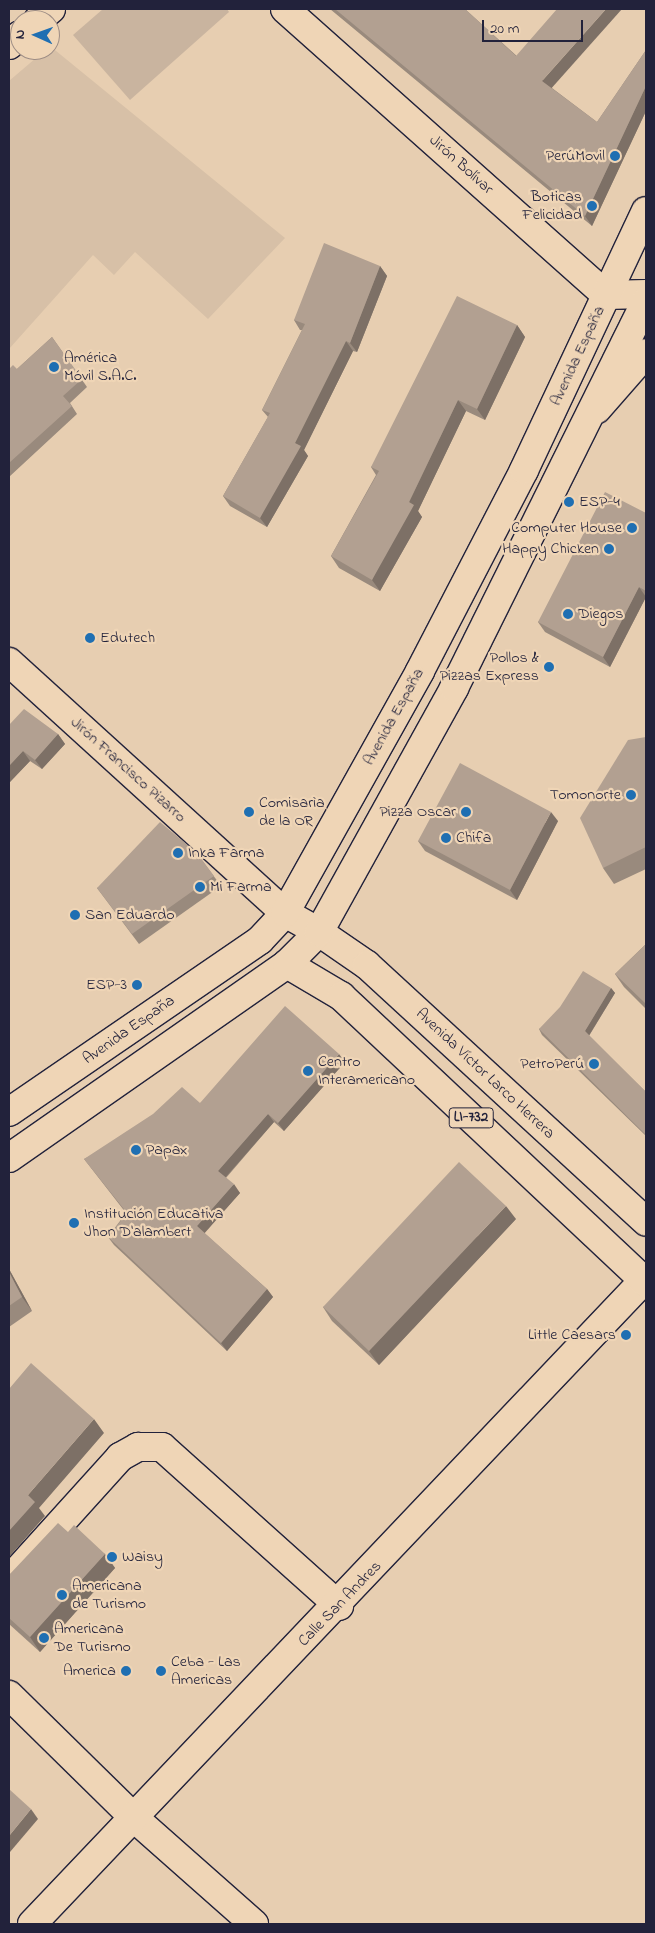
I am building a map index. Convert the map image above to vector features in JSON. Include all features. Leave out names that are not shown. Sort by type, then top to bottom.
[{"type":"main road","name":"Jirón Bolívar","points":[[286,9],[606,295]]},
{"type":"main road","name":"Avenida España","points":[[9,1112],[260,940],[285,913],[429,654],[524,470],[646,211]]},
{"type":"main road","points":[[606,295],[646,294]]},
{"type":"main road","points":[[9,1158],[287,964],[319,932],[454,688],[646,301]]},
{"type":"main road","points":[[585,424],[646,353]]},
{"type":"main road","name":"Jirón Francisco Pizarro","points":[[9,662],[285,913],[319,932]]},
{"type":"main road","name":"Avenida Víctor Larco Herrera","points":[[319,932],[367,965],[646,1222]]},
{"type":"main road","name":"LI-732","points":[[287,964],[341,996],[645,1281]]},
{"type":"main road","name":"Calle San Andres","points":[[32,1924],[132,1816],[339,1606],[645,1281]]},
{"type":"main road","points":[[9,1580],[120,1457],[138,1448],[162,1447],[339,1606]]},
{"type":"main road","points":[[9,1694],[132,1816],[254,1924]]},
{"type":"shaded area","points":[[103,9],[227,9],[229,12],[130,100],[73,35]]},
{"type":"shaded area","points":[[60,54],[285,238],[208,319],[135,252],[114,275],[93,255],[9,349],[9,81],[34,60],[60,60]]},
{"type":"building","points":[[335,9],[465,9],[516,56],[557,9],[606,9],[542,81],[597,122],[646,50],[646,86],[585,216]]},
{"type":"building","points":[[324,243],[380,266],[350,343],[346,341],[295,443],[301,446],[260,518],[223,496],[270,413],[262,410],[305,324],[294,320]]},
{"type":"building","points":[[457,296],[517,325],[477,409],[458,400],[409,502],[414,505],[372,580],[331,556],[379,471],[371,467]]},
{"type":"building","points":[[52,337],[82,379],[63,396],[72,406],[9,463],[9,369],[13,365],[17,369]]},
{"type":"building","points":[[605,492],[646,513],[646,591],[639,587],[603,657],[538,622]]},
{"type":"building","points":[[24,709],[58,734],[35,760],[23,751],[9,766],[9,725]]},
{"type":"building","name":"Tomonorte","points":[[646,737],[646,847],[603,868],[580,818],[628,740]]},
{"type":"building","points":[[460,763],[551,812],[510,890],[418,841]]},
{"type":"building","points":[[160,822],[196,852],[214,876],[132,934],[97,888]]},
{"type":"building","points":[[646,944],[646,1004],[615,974]]},
{"type":"building","name":"PetroPerú","points":[[583,971],[611,988],[585,1031],[646,1092],[646,1135],[539,1029],[560,1007]]},
{"type":"building","points":[[285,1006],[339,1054],[278,1123],[268,1114],[218,1171],[234,1184],[197,1226],[267,1289],[221,1343],[108,1237],[127,1213],[84,1159],[153,1114],[182,1087],[200,1103]]},
{"type":"building","points":[[459,1162],[506,1206],[369,1351],[323,1307]]},
{"type":"building","points":[[9,1272],[22,1297],[9,1306]]},
{"type":"building","points":[[31,1363],[94,1419],[28,1495],[35,1502],[9,1531],[9,1389]]},
{"type":"building","points":[[58,1523],[68,1532],[74,1525],[105,1554],[30,1637],[9,1618],[9,1575]]},
{"type":"building","points":[[9,1789],[31,1809],[9,1836]]},
{"type":"place","name":"PerúMovil","points":[[615,156]]},
{"type":"place","name":"Boticas Felicidad","points":[[592,206]]},
{"type":"place","name":"América Móvil S.A.C.","points":[[54,367]]},
{"type":"place","name":"ESP-4","points":[[569,502]]},
{"type":"place","name":"Computer House","points":[[632,528]]},
{"type":"place","name":"Happy Chicken","points":[[609,549]]},
{"type":"place","name":"Diegos","points":[[568,614]]},
{"type":"place","name":"Edutech","points":[[90,638]]},
{"type":"place","name":"Pollos & Pizzas Express","points":[[549,667]]},
{"type":"place","name":"Tomonorte","points":[[631,795]]},
{"type":"place","name":"Comisarìa de la OR","points":[[249,812]]},
{"type":"place","name":"Pizza Oscar","points":[[466,812]]},
{"type":"place","name":"Chifa","points":[[446,838]]},
{"type":"place","name":"Inka Farma","points":[[178,853]]},
{"type":"place","name":"Mi Farma","points":[[200,887]]},
{"type":"place","name":"San Eduardo","points":[[75,915]]},
{"type":"place","name":"ESP-3","points":[[137,985]]},
{"type":"place","name":"PetroPerú","points":[[594,1064]]},
{"type":"place","name":"Centro Interamericano","points":[[308,1071]]},
{"type":"place","name":"Papax","points":[[136,1150]]},
{"type":"place","name":"Institución Educativa Jhon D'alambert","points":[[74,1223]]},
{"type":"place","name":"Little Caesars","points":[[626,1335]]},
{"type":"place","name":"Waisy","points":[[112,1557]]},
{"type":"place","name":"Americana de Turismo","points":[[62,1595]]},
{"type":"place","name":"Americana De Turismo","points":[[44,1638]]},
{"type":"place","name":"America","points":[[126,1671]]},
{"type":"place","name":"Ceba - Las Americas","points":[[161,1671]]}]
